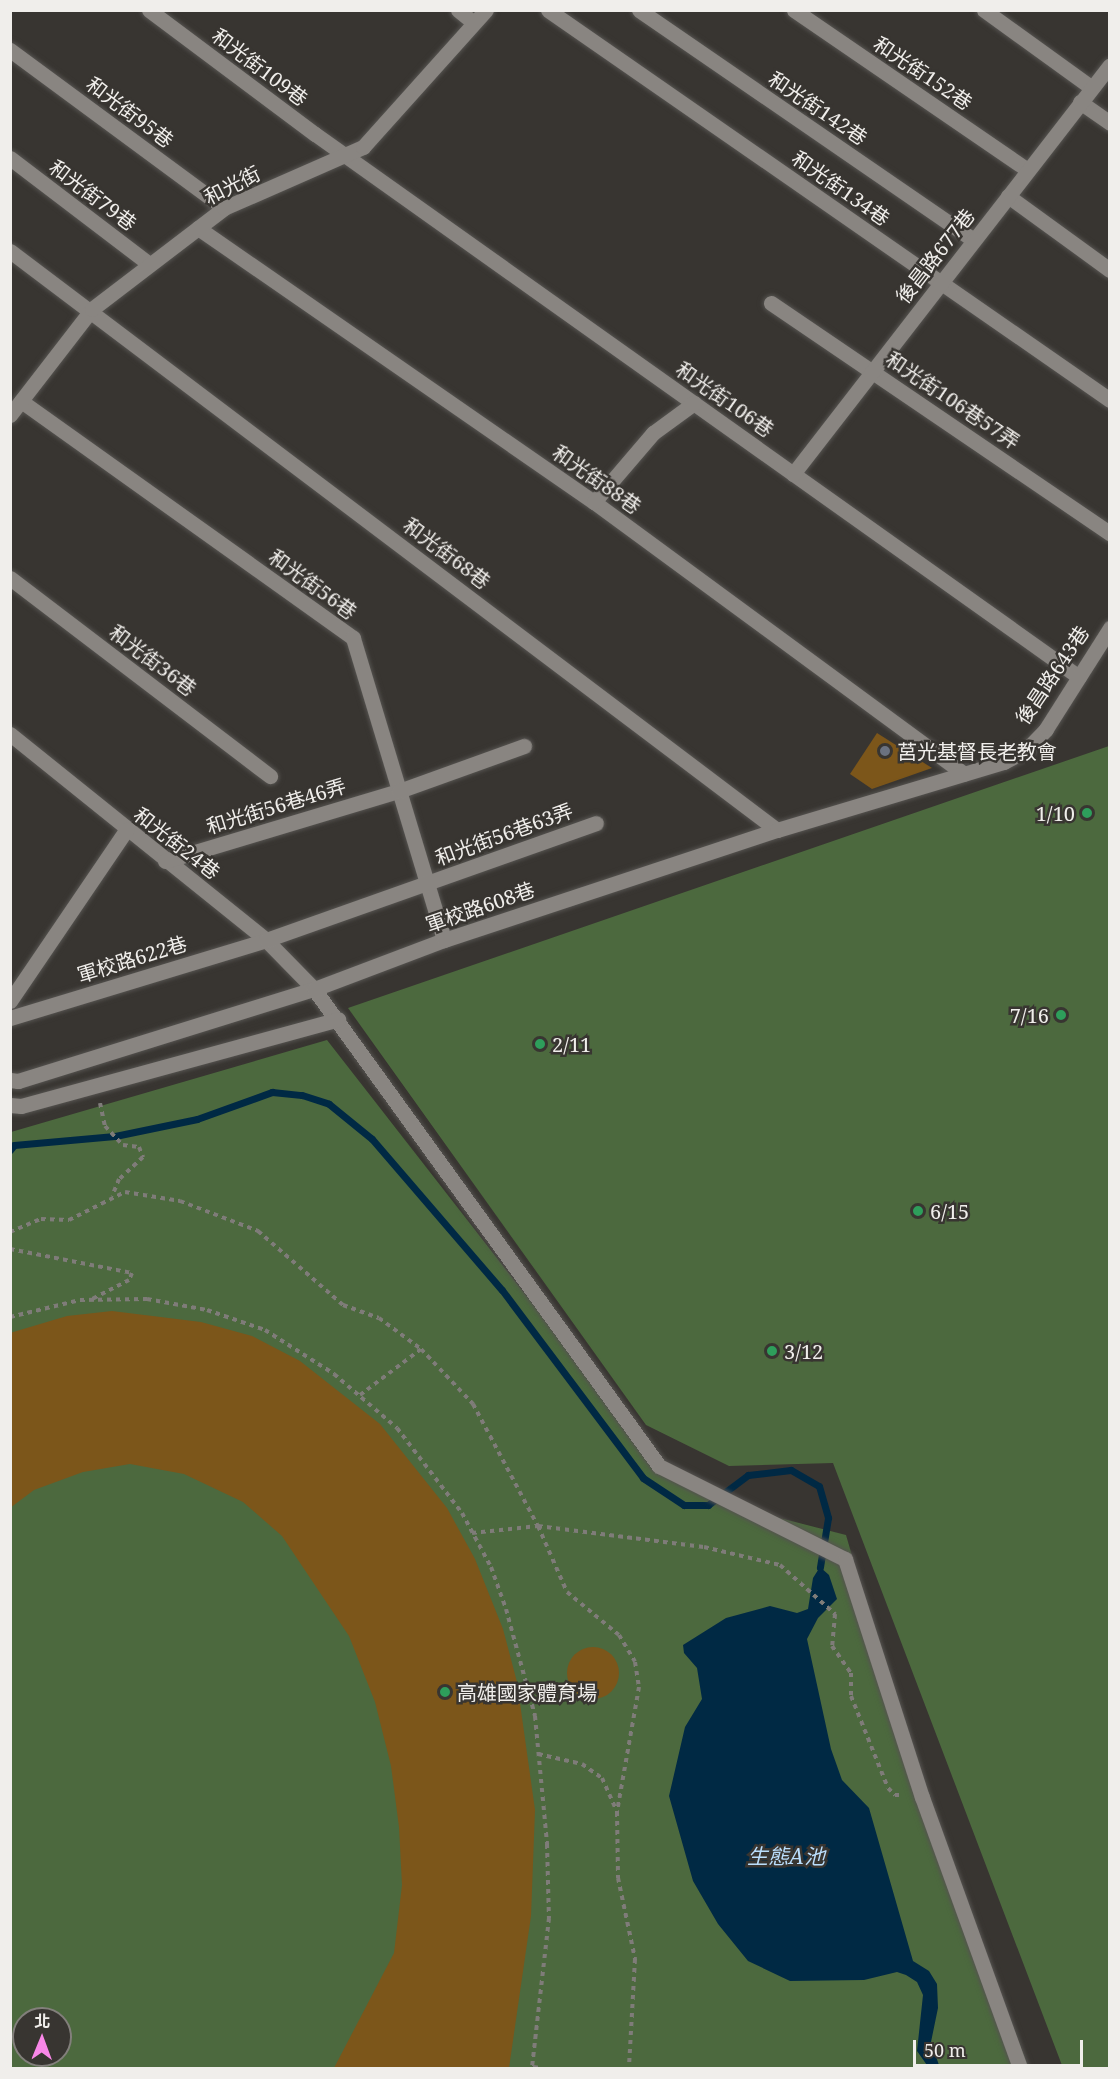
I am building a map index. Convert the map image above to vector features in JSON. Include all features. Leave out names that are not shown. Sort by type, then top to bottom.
[{"type":"street","name":"和光街109巷","points":[[149,10],[347,155]]},
{"type":"street","points":[[458,10],[473,22]]},
{"type":"street","name":"和光街","points":[[10,415],[92,309],[224,208],[347,155],[375,138],[473,22],[486,10]]},
{"type":"street","name":"和光街134巷","points":[[548,10],[1110,400]]},
{"type":"street","name":"和光街142巷","points":[[639,10],[974,240]]},
{"type":"street","name":"和光街152巷","points":[[794,10],[1028,170]]},
{"type":"street","points":[[984,10],[1092,88]]},
{"type":"street","name":"和光街95巷","points":[[10,50],[224,208]]},
{"type":"street","name":"後昌路677巷","points":[[793,474],[1110,65]]},
{"type":"street","points":[[1080,102],[1110,123]]},
{"type":"street","name":"和光街106巷","points":[[347,155],[1079,677]]},
{"type":"street","name":"和光街79巷","points":[[10,158],[149,264]]},
{"type":"street","points":[[1008,196],[1110,270]]},
{"type":"street","name":"和光街88巷","points":[[198,228],[594,502],[964,774]]},
{"type":"street","name":"和光街68巷","points":[[10,251],[92,309],[777,830]]},
{"type":"street","name":"和光街106巷57弄","points":[[771,303],[873,370],[1110,533]]},
{"type":"street","name":"和光街56巷","points":[[21,401],[352,638],[444,940]]},
{"type":"street","points":[[594,502],[653,434],[694,403]]},
{"type":"street","name":"和光街36巷","points":[[10,578],[270,776]]},
{"type":"street","name":"後昌路643巷","points":[[964,774],[1004,762],[1025,751],[1046,729],[1110,628]]},
{"type":"street","name":"和光街24巷","points":[[10,734],[126,830],[266,940],[314,989],[338,1019],[659,1466],[845,1559],[922,1797],[1020,2068]]},
{"type":"street","name":"和光街56巷46弄","points":[[165,861],[399,791],[524,746]]},
{"type":"street","name":"軍校路608巷","points":[[10,1080],[18,1081],[314,989],[444,940],[777,830],[964,774]]},
{"type":"street","name":"和光街56巷63弄","points":[[266,940],[596,823]]},
{"type":"street","points":[[10,1001],[126,830]]},
{"type":"street","name":"軍校路622巷","points":[[10,1018],[266,940]]},
{"type":"street","points":[[10,1105],[21,1106],[338,1019]]},
{"type":"path","points":[[95,1085],[105,1126],[123,1145],[139,1147],[143,1157],[119,1179],[111,1197]]},
{"type":"path","points":[[10,1232],[41,1219],[69,1220],[92,1212],[111,1197],[125,1192],[180,1201],[258,1231],[343,1305],[379,1318],[421,1349],[473,1404],[538,1526],[567,1592],[619,1635],[635,1662],[639,1687],[617,1812],[618,1878],[635,1959],[629,2068]]},
{"type":"path","points":[[10,1249],[132,1273],[129,1280],[91,1300]]},
{"type":"path","points":[[10,1317],[91,1300],[147,1299],[207,1310],[265,1330],[360,1395],[397,1428],[462,1513],[491,1567],[523,1662],[535,1716],[549,1918],[532,2068],[541,2068]]},
{"type":"path","points":[[360,1395],[421,1349]]},
{"type":"path","points":[[472,1533],[538,1526],[704,1547],[780,1565],[834,1614],[832,1646],[851,1673],[851,1696],[888,1788],[895,1795],[922,1797]]},
{"type":"path","points":[[538,1754],[582,1764],[602,1778],[617,1812]]},
{"type":"green space","points":[[1109,746],[1110,2068],[1063,2068],[833,1463],[729,1466],[646,1425],[348,1008]]},
{"type":"green space","points":[[327,1040],[659,1466],[756,1512],[846,1535],[922,1797],[1029,2068],[11,2068],[11,1132]]},
{"type":"water","name":"生態A池","points":[[820,1567],[829,1575],[837,1599],[818,1618],[807,1639],[831,1749],[842,1780],[869,1808],[913,1961],[929,1971],[937,1984],[938,2008],[931,2042],[940,2068],[929,2068],[917,2051],[923,1995],[917,1982],[906,1975],[897,1972],[864,1980],[790,1981],[748,1961],[718,1924],[693,1881],[669,1796],[685,1727],[702,1699],[697,1668],[684,1653],[683,1645],[726,1618],[770,1606],[797,1613],[808,1609],[813,1578]]},
{"type":"building","name":"莒光基督長老教會","points":[[877,733],[932,768],[872,789],[850,774]]},
{"type":"building","name":"高雄國家體育場","points":[[112,1311],[201,1322],[252,1336],[300,1361],[380,1424],[447,1508],[475,1559],[503,1629],[517,1682],[535,1810],[531,1916],[509,2068],[334,2068],[394,1953],[402,1885],[399,1827],[391,1766],[375,1702],[349,1636],[282,1536],[243,1502],[184,1474],[130,1464],[83,1472],[34,1490],[10,1508],[10,1333],[67,1316]]},
{"type":"building","points":[[588,1647],[598,1647],[608,1651],[615,1658],[619,1673],[615,1688],[608,1695],[598,1699],[588,1699],[578,1695],[571,1688],[567,1678],[567,1668],[571,1658],[578,1651]]},
{"type":"waterway","points":[[10,1150],[14,1145],[115,1136],[197,1119],[272,1092],[302,1095],[329,1104],[372,1139],[502,1290],[643,1478],[684,1505],[708,1505],[748,1475],[791,1470],[819,1486],[828,1518],[820,1567]]},
{"type":"place","name":"莒光基督長老教會","points":[[885,751]]},
{"type":"place","name":"1/10","points":[[1087,813]]},
{"type":"place","name":"7/16","points":[[1061,1015]]},
{"type":"place","name":"2/11","points":[[540,1044]]},
{"type":"place","name":"6/15","points":[[918,1211]]},
{"type":"place","name":"3/12","points":[[772,1351]]},
{"type":"place","name":"高雄國家體育場","points":[[445,1692]]}]
